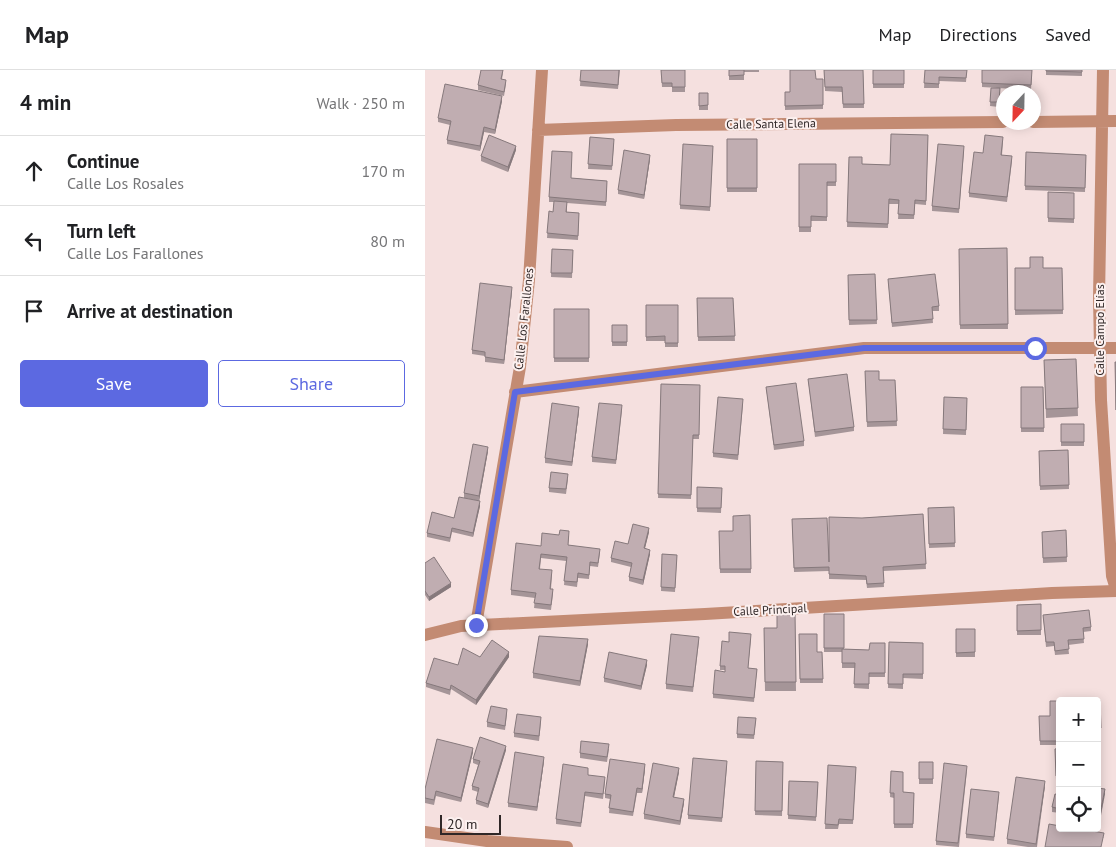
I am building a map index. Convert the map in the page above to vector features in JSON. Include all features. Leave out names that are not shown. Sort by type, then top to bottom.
[{"type":"street","name":"Calle Los Farallones","points":[[476,625],[515,392],[529,280],[542,70]]},
{"type":"street","name":"Calle Campo Elías","points":[[1103,70],[1101,400],[1112,576],[1116,590]]},
{"type":"street","points":[[1041,122],[1116,121]]},
{"type":"street","name":"Calle Santa Elena","points":[[538,130],[676,125],[996,122]]},
{"type":"street","points":[[515,392],[864,348],[1116,348]]},
{"type":"street","name":"Calle Principal","points":[[425,635],[461,626],[476,625],[1116,590]]},
{"type":"street","points":[[425,832],[487,841],[567,847]]},
{"type":"building","points":[[481,70],[503,70],[501,79],[506,80],[504,92],[478,85]]},
{"type":"building","points":[[581,70],[619,70],[618,85],[580,81]]},
{"type":"building","points":[[661,70],[685,70],[685,87],[672,87],[672,83],[662,83]]},
{"type":"building","points":[[729,70],[744,70],[744,75],[729,76]]},
{"type":"building","points":[[790,70],[815,70],[816,79],[823,79],[823,105],[785,106],[785,92],[790,92]]},
{"type":"building","points":[[824,70],[863,70],[864,104],[843,104],[842,87],[825,87]]},
{"type":"building","points":[[873,70],[904,70],[904,84],[873,84]]},
{"type":"building","points":[[925,70],[967,70],[966,78],[939,77],[939,84],[924,83]]},
{"type":"building","points":[[982,70],[1032,70],[1031,85],[982,83]]},
{"type":"building","points":[[1082,70],[1082,72],[1046,71]]},
{"type":"building","points":[[445,84],[502,96],[495,130],[484,127],[480,146],[447,140],[451,121],[438,118]]},
{"type":"building","points":[[991,88],[996,88],[996,102],[990,102]]},
{"type":"building","points":[[699,93],[708,93],[708,105],[699,106]]},
{"type":"building","points":[[891,134],[928,135],[926,201],[915,200],[914,215],[898,214],[899,200],[889,199],[888,224],[847,222],[849,157],[862,157],[862,164],[890,165]]},
{"type":"building","points":[[489,135],[516,146],[508,167],[481,156]]},
{"type":"building","points":[[985,135],[1003,137],[1001,155],[1012,156],[1007,197],[969,193],[974,152],[983,153]]},
{"type":"building","points":[[590,137],[614,139],[612,166],[588,164]]},
{"type":"building","points":[[727,139],[757,139],[757,188],[727,188]]},
{"type":"building","points":[[683,144],[713,146],[710,207],[680,205]]},
{"type":"building","points":[[938,144],[964,146],[959,209],[932,206]]},
{"type":"building","points":[[624,150],[650,155],[644,195],[618,190]]},
{"type":"building","points":[[552,151],[572,152],[571,178],[607,181],[606,202],[549,197]]},
{"type":"building","points":[[1026,152],[1086,155],[1085,188],[1025,186]]},
{"type":"building","points":[[799,164],[836,164],[836,182],[827,182],[827,217],[811,216],[811,227],[799,227]]},
{"type":"building","points":[[1048,192],[1074,193],[1074,219],[1048,218]]},
{"type":"building","points":[[554,201],[567,202],[566,212],[579,213],[578,236],[547,233],[549,211],[553,212]]},
{"type":"building","points":[[1007,248],[1008,324],[960,325],[959,249]]},
{"type":"building","points":[[552,249],[573,250],[572,273],[551,273]]},
{"type":"building","points":[[1030,257],[1043,257],[1043,268],[1062,268],[1063,310],[1015,310],[1015,268],[1030,268]]},
{"type":"building","points":[[875,274],[877,320],[849,320],[848,275]]},
{"type":"building","points":[[935,274],[939,306],[932,307],[933,319],[892,323],[888,279]]},
{"type":"building","points":[[480,283],[512,287],[504,360],[485,357],[485,352],[472,350]]},
{"type":"building","points":[[697,298],[733,298],[735,336],[698,337]]},
{"type":"building","points":[[646,305],[678,305],[678,343],[665,343],[665,336],[646,337]]},
{"type":"building","points":[[554,309],[589,309],[589,358],[554,358]]},
{"type":"building","points":[[612,325],[627,325],[627,342],[612,342]]},
{"type":"building","points":[[1076,359],[1078,408],[1046,409],[1044,360]]},
{"type":"building","points":[[1115,362],[1116,362],[1116,410]]},
{"type":"building","points":[[865,371],[879,371],[879,380],[895,380],[897,421],[867,422]]},
{"type":"building","points":[[847,374],[854,427],[815,432],[808,379]]},
{"type":"building","points":[[796,383],[804,441],[774,445],[766,387]]},
{"type":"building","points":[[661,384],[700,385],[699,435],[693,435],[691,495],[658,494]]},
{"type":"building","points":[[1021,387],[1043,387],[1044,428],[1021,428]]},
{"type":"building","points":[[718,397],[743,399],[738,455],[713,453]]},
{"type":"building","points":[[944,397],[967,398],[966,430],[943,429]]},
{"type":"building","points":[[552,403],[579,407],[572,462],[545,458]]},
{"type":"building","points":[[599,403],[622,405],[616,460],[592,457]]},
{"type":"building","points":[[1061,424],[1084,424],[1084,442],[1061,442]]},
{"type":"building","points":[[473,444],[488,447],[479,496],[464,493]]},
{"type":"building","points":[[1068,450],[1069,485],[1040,486],[1039,451]]},
{"type":"building","points":[[551,472],[568,474],[566,489],[549,488]]},
{"type":"building","points":[[697,487],[722,488],[721,508],[697,508]]},
{"type":"building","points":[[459,497],[480,501],[473,533],[452,528],[450,538],[427,533],[432,512],[454,518]]},
{"type":"building","points":[[954,507],[955,543],[929,544],[928,508]]},
{"type":"building","points":[[923,514],[926,564],[883,567],[884,583],[867,584],[866,576],[829,574],[829,567],[794,568],[792,519],[827,518],[829,562],[829,517],[862,518]]},
{"type":"building","points":[[750,515],[751,569],[720,569],[719,531],[733,531],[733,516]]},
{"type":"building","points":[[633,524],[649,528],[644,548],[650,550],[643,580],[629,577],[632,563],[611,558],[615,541],[628,544]]},
{"type":"building","points":[[560,530],[569,531],[568,545],[600,549],[598,563],[590,562],[589,575],[578,573],[577,582],[564,581],[567,557],[541,554],[539,569],[552,570],[550,589],[553,589],[551,605],[534,603],[536,593],[511,590],[516,543],[541,546],[542,533],[559,535]]},
{"type":"building","points":[[1066,530],[1067,557],[1043,558],[1042,532]]},
{"type":"building","points":[[662,554],[677,555],[675,588],[661,587]]},
{"type":"building","points":[[434,557],[451,583],[429,597],[425,591],[425,563]]},
{"type":"building","points":[[1041,604],[1041,630],[1017,631],[1017,605]]},
{"type":"building","points":[[1089,610],[1091,627],[1083,628],[1084,639],[1068,640],[1069,649],[1055,651],[1054,642],[1046,642],[1043,615]]},
{"type":"building","points":[[795,613],[796,682],[765,682],[764,628],[777,628],[777,614]]},
{"type":"building","points":[[824,614],[844,614],[844,648],[824,648]]},
{"type":"building","points":[[956,629],[975,629],[975,652],[956,653]]},
{"type":"building","points":[[729,632],[751,634],[748,668],[757,669],[754,698],[713,694],[715,670],[725,672],[725,666],[720,666],[722,641],[729,642]]},
{"type":"building","points":[[671,634],[699,637],[693,687],[666,684]]},
{"type":"building","points":[[799,634],[817,634],[817,652],[822,652],[823,679],[800,679]]},
{"type":"building","points":[[539,636],[588,639],[580,681],[533,673]]},
{"type":"building","points":[[492,640],[509,652],[476,700],[451,685],[450,690],[426,683],[434,658],[458,665],[463,648],[480,657]]},
{"type":"building","points":[[889,642],[923,643],[923,674],[903,674],[903,684],[888,684]]},
{"type":"building","points":[[870,643],[885,643],[885,673],[869,673],[869,684],[854,684],[855,663],[842,663],[842,649],[869,650]]},
{"type":"building","points":[[609,652],[647,660],[641,686],[604,678]]},
{"type":"building","points":[[1050,701],[1056,701],[1056,741],[1040,741],[1039,716],[1050,716]]},
{"type":"building","points":[[491,706],[507,709],[505,726],[487,722]]},
{"type":"building","points":[[517,714],[541,717],[539,736],[514,733]]},
{"type":"building","points":[[738,717],[756,718],[754,735],[737,734]]},
{"type":"building","points":[[480,737],[506,746],[488,804],[476,800],[479,788],[472,786],[480,761],[473,759]]},
{"type":"building","points":[[437,739],[473,748],[461,798],[436,791],[434,800],[425,798],[425,789]]},
{"type":"building","points":[[581,741],[609,744],[607,757],[580,753]]},
{"type":"building","points":[[515,752],[544,757],[537,807],[508,803]]},
{"type":"building","points":[[693,758],[727,761],[722,818],[688,815]]},
{"type":"building","points":[[610,759],[645,764],[642,789],[637,788],[633,812],[609,808],[611,795],[605,794]]},
{"type":"building","points":[[756,761],[783,762],[782,811],[755,811]]},
{"type":"building","points":[[919,762],[933,762],[933,779],[919,779]]},
{"type":"building","points":[[653,763],[679,768],[673,797],[684,799],[680,821],[644,814]]},
{"type":"building","points":[[944,763],[967,766],[958,843],[936,841]]},
{"type":"building","points":[[563,764],[588,768],[588,775],[605,777],[603,794],[585,792],[581,823],[556,819]]},
{"type":"building","points":[[828,765],[856,767],[853,820],[839,819],[838,825],[825,824]]},
{"type":"building","points":[[891,771],[903,772],[903,792],[914,793],[913,824],[894,824],[894,793],[890,793]]},
{"type":"building","points":[[1016,777],[1045,781],[1036,844],[1007,839]]},
{"type":"building","points":[[789,781],[818,782],[816,817],[788,815]]},
{"type":"building","points":[[1101,788],[1105,789],[1101,808]]},
{"type":"building","points":[[971,789],[999,792],[994,837],[966,834]]},
{"type":"building","points":[[1055,794],[1056,794],[1056,808],[1052,807]]},
{"type":"building","points":[[1049,824],[1056,825],[1056,832],[1104,833],[1101,847],[1045,847]]},
{"type":"route","points":[[476,625],[515,392],[864,348],[1035,348]]}]
